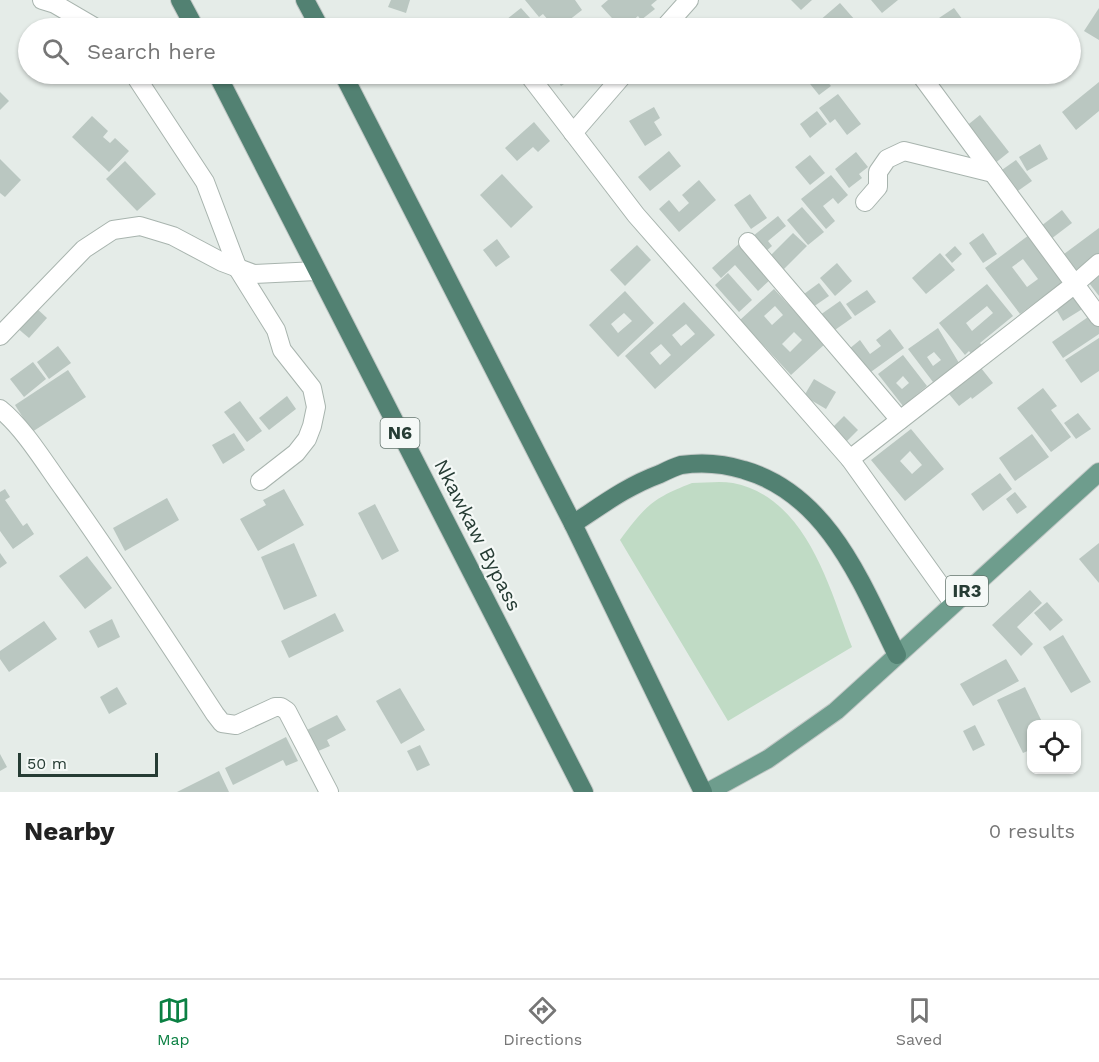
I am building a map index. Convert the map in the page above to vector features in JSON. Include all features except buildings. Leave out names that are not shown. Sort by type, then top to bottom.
[{"type":"highway","points":[[180,0],[190,18]]},
{"type":"highway","points":[[305,0],[315,18]]},
{"type":"highway","name":"Nkawkaw Bypass","points":[[222,84],[584,792]]},
{"type":"highway","points":[[348,84],[573,524],[688,762],[706,792]]},
{"type":"highway","points":[[573,524],[634,484],[680,465],[725,464],[765,476],[796,496],[834,537],[855,570],[897,655]]},
{"type":"main road","name":"IR3","points":[[706,792],[768,759],[836,711],[1099,472]]},
{"type":"street","points":[[42,0],[55,4],[79,18]]},
{"type":"street","points":[[673,18],[688,0]]},
{"type":"street","points":[[141,84],[205,182],[238,268],[276,330],[282,350],[312,388],[316,407],[307,439],[296,453],[260,481]]},
{"type":"street","points":[[536,84],[636,215],[850,459],[953,603]]},
{"type":"street","points":[[573,133],[615,84]]},
{"type":"street","points":[[927,84],[1099,317]]},
{"type":"street","points":[[865,201],[878,187],[878,172],[887,159],[904,151],[993,173]]},
{"type":"street","points":[[0,336],[84,249],[113,230],[140,226],[173,236],[254,274],[317,271]]},
{"type":"street","points":[[748,242],[900,420]]},
{"type":"street","points":[[850,459],[1076,284],[1099,263]]},
{"type":"street","points":[[0,408],[37,453],[84,518],[222,723],[236,725],[275,707],[281,707],[287,711],[329,792]]},
{"type":"green space","points":[[692,483],[733,483],[758,492],[780,507],[812,548],[852,647],[728,721],[620,540],[651,504],[668,493]]}]
